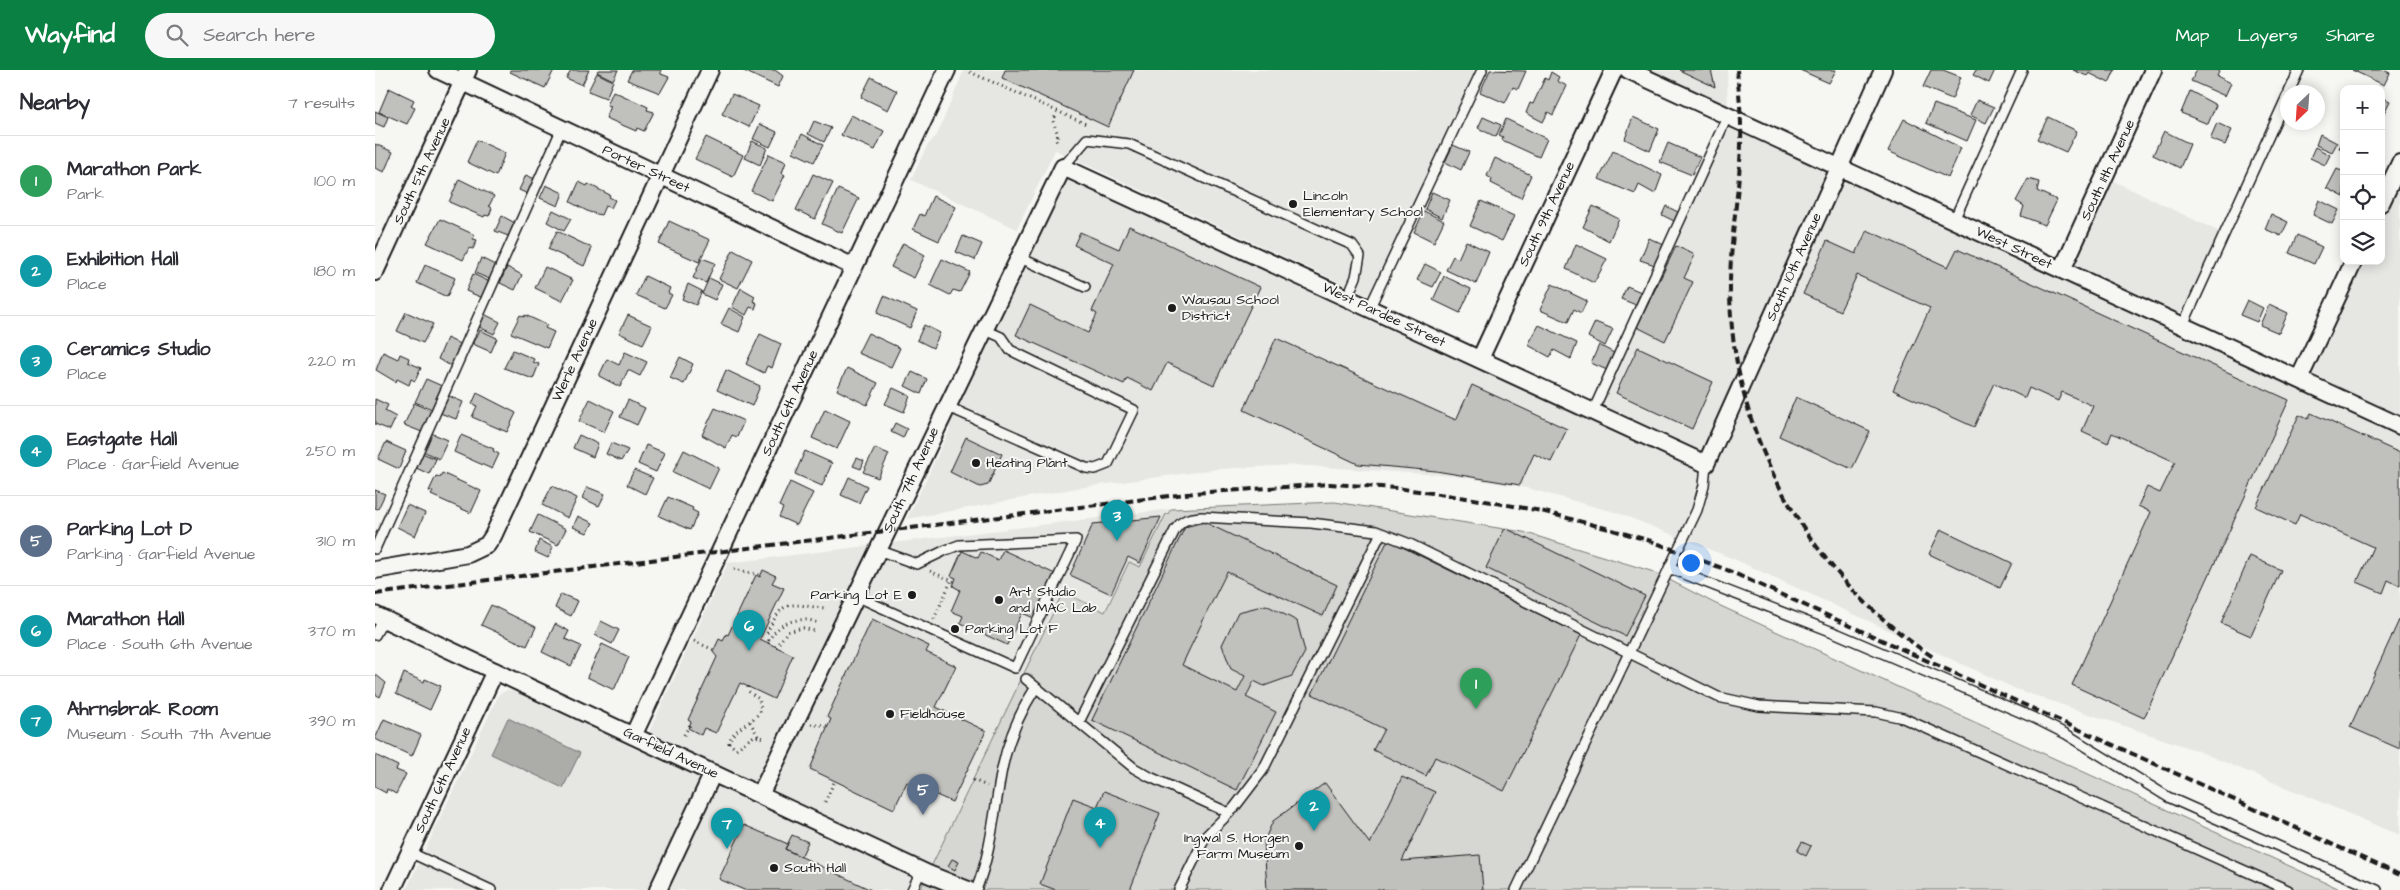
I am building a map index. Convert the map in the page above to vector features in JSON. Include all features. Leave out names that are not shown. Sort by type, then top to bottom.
[{"type":"street","name":"Porter Street","points":[[437,70],[465,76],[562,128],[854,267]]},
{"type":"street","name":"Werle Avenue","points":[[375,570],[468,554],[487,544],[493,536],[710,70]]},
{"type":"street","name":"South 6th Avenue","points":[[633,736],[947,70]]},
{"type":"street","name":"South 9th Avenue","points":[[1480,359],[1614,70]]},
{"type":"street","name":"West Street","points":[[1628,70],[2400,426]]},
{"type":"street","name":"South 10th Avenue","points":[[1706,464],[1883,70]]},
{"type":"street","name":"South 11th Avenue","points":[[2062,270],[2153,70]]},
{"type":"street","name":"South 5th Avenue","points":[[375,272],[465,76]]},
{"type":"street","points":[[2385,195],[2400,163]]},
{"type":"street","name":"West Pardee Street","points":[[1063,167],[1706,464]]},
{"type":"street","name":"South 7th Avenue","points":[[760,795],[983,329],[1063,167]]},
{"type":"street","points":[[2299,379],[2352,265]]},
{"type":"street","name":"Garfield Avenue","points":[[379,617],[921,871],[968,890]]},
{"type":"street","name":"South 6th Avenue","points":[[391,890],[495,671]]},
{"type":"street","points":[[658,890],[713,773]]},
{"type":"lane","points":[[1369,309],[1482,70]]},
{"type":"lane","points":[[1954,220],[2022,70]]},
{"type":"lane","points":[[2292,85],[2299,70]]},
{"type":"lane","points":[[2183,326],[2280,111]]},
{"type":"lane","points":[[1593,411],[1728,116]]},
{"type":"lane","points":[[375,549],[562,128]]},
{"type":"lane","points":[[1063,167],[1087,139],[1129,144],[1352,245],[1360,256],[1356,277],[1347,298]]},
{"type":"lane","points":[[1018,257],[1085,287]]},
{"type":"lane","points":[[946,406],[1086,468],[1095,469],[1108,464],[1134,410],[1010,350],[1001,337],[983,329]]},
{"type":"lane","points":[[1516,890],[1697,510],[1704,485],[1706,464]]},
{"type":"lane","points":[[1079,722],[1175,530],[1182,521],[1189,518],[1202,517],[1311,523],[1381,533],[1410,544],[1629,651],[1705,692],[1735,702],[1790,708],[1876,712],[1917,723],[2288,890]]},
{"type":"lane","points":[[1179,890],[1206,836],[1229,813],[1263,770],[1381,533]]},
{"type":"lane","points":[[856,596],[1015,668],[1076,540],[959,546],[917,564],[878,550]]},
{"type":"lane","points":[[1669,568],[1838,634],[2034,718],[2066,734],[2168,797],[2377,890]]},
{"type":"lane","points":[[375,635],[379,617]]},
{"type":"lane","points":[[1026,680],[1134,768],[1229,813]]},
{"type":"lane","points":[[976,890],[989,852],[1005,756],[1021,713],[1036,687]]},
{"type":"lane","points":[[409,852],[491,890]]},
{"type":"lane","points":[[912,890],[921,871]]},
{"type":"path","points":[[1056,140],[1058,135],[1053,121],[1057,113]]},
{"type":"path","points":[[922,568],[953,582],[940,606]]},
{"type":"path","points":[[734,570],[742,572],[751,571],[760,575]]},
{"type":"path","points":[[767,633],[777,612],[782,608],[797,605],[826,608]]},
{"type":"path","points":[[769,644],[771,641],[769,640],[776,629],[786,623],[805,619],[819,623]]},
{"type":"path","points":[[776,647],[787,632],[803,628],[815,631]]},
{"type":"path","points":[[692,640],[714,650]]},
{"type":"path","points":[[748,687],[748,691],[759,699],[762,707],[760,712],[732,736],[729,742],[731,746],[738,749],[758,736]]},
{"type":"path","points":[[750,722],[758,736],[765,738]]},
{"type":"path","points":[[811,724],[827,727]]},
{"type":"path","points":[[684,735],[690,725]]},
{"type":"path","points":[[825,802],[835,780]]},
{"type":"path","points":[[973,780],[993,788]]},
{"type":"shaded area","name":"Lincoln Elementary School","points":[[964,70],[1475,70],[1371,297],[1055,150],[1017,229],[911,180],[927,146],[937,135]]},
{"type":"shaded area","points":[[1628,70],[1727,70],[1728,116]]},
{"type":"shaded area","points":[[1728,116],[2062,270],[2105,177],[2224,234],[2183,325],[2299,379],[2352,265],[2385,265],[2385,195],[2400,163],[2400,835],[2198,751],[2016,689],[1734,559],[1618,513],[1527,488],[1455,476],[1294,465],[1218,469],[1077,488],[907,519],[950,429],[938,423],[1063,167],[1593,411]]},
{"type":"shaded area","points":[[1335,502],[1523,532],[1654,572],[1714,603],[2342,890],[920,890],[1063,592],[1105,612],[1129,562],[1140,567],[1166,514],[1171,509]]},
{"type":"shaded area","points":[[1171,509],[1166,514],[1140,567],[1128,563],[1104,612],[1063,592],[920,890],[406,890],[499,694],[507,690],[515,692],[640,751],[728,563]]},
{"type":"shaded area","points":[[508,718],[580,753],[563,788],[491,754]]},
{"type":"building","points":[[510,70],[554,70],[545,88],[510,72]]},
{"type":"building","points":[[571,70],[589,70],[582,85],[566,78]]},
{"type":"building","points":[[598,70],[618,70],[613,80],[597,72]]},
{"type":"building","points":[[632,70],[661,70],[661,74],[669,77],[660,93],[627,80]]},
{"type":"building","points":[[742,70],[775,70],[783,76],[778,87]]},
{"type":"building","points":[[1005,70],[1134,70],[1108,127],[1002,78]]},
{"type":"building","points":[[1490,70],[1526,71],[1518,89],[1513,87],[1505,103],[1480,92]]},
{"type":"building","points":[[1679,70],[1711,70],[1715,87]]},
{"type":"building","points":[[1800,70],[1836,70],[1829,83]]},
{"type":"building","points":[[1931,70],[1943,70],[1961,77],[1952,99],[1923,87]]},
{"type":"building","points":[[1976,70],[1995,70],[1989,83],[1973,75]]},
{"type":"building","points":[[2073,70],[2115,70],[2109,83],[2089,73],[2087,76]]},
{"type":"building","points":[[2197,70],[2220,70],[2217,76],[2231,83],[2225,96],[2191,81]]},
{"type":"building","points":[[2352,70],[2383,70],[2390,73],[2384,85]]},
{"type":"building","points":[[1551,72],[1559,77],[1557,81],[1567,86],[1553,115],[1548,112],[1543,122],[1526,113],[1530,103],[1533,104],[1545,78],[1548,80]]},
{"type":"building","points":[[597,73],[613,81],[606,98],[588,91]]},
{"type":"building","points":[[871,77],[897,91],[888,110],[861,97]]},
{"type":"building","points":[[389,88],[414,100],[411,106],[415,108],[407,124],[379,112]]},
{"type":"building","points":[[613,91],[648,107],[647,110],[654,112],[644,131],[637,128],[636,131],[606,118],[611,106],[607,105]]},
{"type":"building","points":[[2190,91],[2216,105],[2208,124],[2181,113]]},
{"type":"building","points":[[732,94],[759,106],[749,127],[722,114]]},
{"type":"building","points":[[2385,99],[2390,101],[2385,111]]},
{"type":"building","points":[[1977,100],[1994,107],[1986,123],[1970,115]]},
{"type":"building","points":[[1934,104],[1976,120],[1967,141],[1926,123]]},
{"type":"building","points":[[375,111],[388,117],[384,127],[375,123]]},
{"type":"building","points":[[851,115],[884,131],[875,150],[841,135]]},
{"type":"building","points":[[1483,117],[1501,125],[1496,137],[1478,128]]},
{"type":"building","points":[[1633,117],[1659,129],[1650,151],[1625,139]]},
{"type":"building","points":[[2048,117],[2077,131],[2066,152],[2037,139]]},
{"type":"building","points":[[1506,119],[1547,139],[1539,157],[1502,140],[1503,137],[1499,135]]},
{"type":"building","points":[[1904,119],[1961,148],[1948,178],[1888,151]]},
{"type":"building","points":[[814,121],[831,128],[824,142],[808,134]]},
{"type":"building","points":[[2217,123],[2232,130],[2225,145],[2210,139]]},
{"type":"building","points":[[760,124],[777,132],[770,147],[753,139]]},
{"type":"building","points":[[2164,131],[2190,144],[2180,168],[2153,155]]},
{"type":"building","points":[[802,134],[823,145],[814,162],[793,152]]},
{"type":"building","points":[[2320,134],[2337,143],[2332,152],[2316,145]]},
{"type":"building","points":[[706,137],[743,155],[733,177],[695,159]]},
{"type":"building","points":[[477,140],[505,153],[496,176],[467,162]]},
{"type":"building","points":[[752,141],[767,148],[760,165],[745,158]]},
{"type":"building","points":[[1668,143],[1700,157],[1692,175],[1660,162]]},
{"type":"building","points":[[375,144],[393,152],[384,172],[375,168]]},
{"type":"building","points":[[1453,145],[1469,152],[1461,170],[1445,162]]},
{"type":"building","points":[[2315,147],[2330,155],[2325,165],[2310,158]]},
{"type":"building","points":[[1613,151],[1662,175],[1655,194],[1639,185],[1635,194],[1599,179]]},
{"type":"building","points":[[769,154],[786,162],[782,173],[785,175],[772,201],[751,191]]},
{"type":"building","points":[[1495,158],[1531,175],[1521,198],[1491,183],[1492,179],[1487,176]]},
{"type":"building","points":[[2337,169],[2340,170],[2340,195],[2327,188]]},
{"type":"building","points":[[813,174],[833,183],[815,219],[796,210]]},
{"type":"building","points":[[526,175],[537,180],[530,195],[519,190]]},
{"type":"building","points":[[459,179],[494,196],[489,206],[492,208],[489,216],[485,215],[484,217],[449,202]]},
{"type":"building","points":[[2028,179],[2039,182],[2037,191],[2057,200],[2045,225],[2021,216],[2024,206],[2016,201]]},
{"type":"building","points":[[579,182],[587,186],[588,184],[610,195],[609,197],[615,200],[611,208],[605,206],[601,215],[589,212],[570,202]]},
{"type":"building","points":[[546,185],[563,193],[558,206],[540,198]]},
{"type":"building","points":[[838,189],[859,198],[842,233],[822,224]]},
{"type":"building","points":[[1432,192],[1450,200],[1442,218],[1425,209]]},
{"type":"building","points":[[933,196],[956,207],[939,241],[913,229],[920,214],[924,216]]},
{"type":"building","points":[[2319,200],[2339,210],[2332,224],[2313,215]]},
{"type":"building","points":[[1481,201],[1514,216],[1502,241],[1470,226]]},
{"type":"building","points":[[1593,206],[1619,219],[1609,241],[1583,227]]},
{"type":"building","points":[[1666,206],[1678,212],[1674,221],[1662,215]]},
{"type":"building","points":[[553,210],[571,219],[564,231],[547,222]]},
{"type":"building","points":[[1424,211],[1444,221],[1434,242],[1414,232]]},
{"type":"building","points":[[2271,214],[2288,222],[2281,236],[2265,229]]},
{"type":"building","points":[[502,216],[517,224],[511,237],[495,231]]},
{"type":"building","points":[[440,219],[475,235],[473,239],[477,240],[473,249],[469,248],[463,260],[427,243]]},
{"type":"building","points":[[669,221],[710,240],[699,262],[659,244]]},
{"type":"building","name":"Wausau School District","points":[[1129,226],[1260,287],[1214,385],[1167,363],[1153,391],[1127,378],[1124,384],[1016,335],[1030,305],[1088,333],[1097,314],[1092,311],[1114,264],[1074,245],[1080,232],[1119,249]]},
{"type":"building","points":[[1867,230],[1948,267],[1957,249],[2289,400],[2144,718],[2072,685],[2151,512],[2138,506],[2147,487],[2160,493],[2175,462],[2112,433],[2108,443],[2082,431],[2093,406],[2062,392],[2058,401],[2029,388],[2025,398],[1994,383],[1974,427],[1893,390],[1930,308],[1857,275],[1840,311],[1803,294],[1827,241],[1856,254]]},
{"type":"building","points":[[557,231],[592,248],[584,266],[548,249]]},
{"type":"building","points":[[2297,235],[2322,247],[2314,264],[2289,253]]},
{"type":"building","points":[[963,236],[982,244],[975,260],[956,252]]},
{"type":"building","points":[[1649,238],[1664,245],[1655,265],[1640,260]]},
{"type":"building","points":[[1466,241],[1489,252],[1476,284],[1446,270],[1453,256],[1458,259]]},
{"type":"building","points":[[903,243],[925,255],[914,278],[891,267]]},
{"type":"building","points":[[1576,244],[1607,259],[1594,283],[1566,269]]},
{"type":"building","points":[[1676,246],[1695,255],[1684,278],[1693,282],[1665,341],[1637,327]]},
{"type":"building","points":[[733,250],[752,260],[738,288],[719,279]]},
{"type":"building","points":[[481,258],[497,266],[492,280],[475,273]]},
{"type":"building","points":[[702,258],[715,263],[706,283],[693,278]]},
{"type":"building","points":[[942,259],[970,272],[960,292],[953,290],[950,295],[930,285]]},
{"type":"building","points":[[1425,264],[1441,272],[1433,287],[1417,280]]},
{"type":"building","points":[[425,265],[455,278],[447,297],[417,283]]},
{"type":"building","points":[[507,267],[522,275],[515,290],[500,283]]},
{"type":"building","points":[[545,267],[573,280],[562,301],[535,288]]},
{"type":"building","points":[[473,274],[490,282],[483,298],[466,291]]},
{"type":"building","points":[[645,276],[670,288],[668,293],[672,295],[665,308],[636,295]]},
{"type":"building","points":[[1444,276],[1471,289],[1460,313],[1433,300]]},
{"type":"building","points":[[709,278],[722,284],[715,300],[702,294]]},
{"type":"building","points":[[688,284],[702,291],[696,305],[682,299]]},
{"type":"building","points":[[1552,284],[1587,301],[1581,313],[1574,309],[1568,322],[1540,310]]},
{"type":"building","points":[[1627,286],[1641,292],[1636,305],[1621,299]]},
{"type":"building","points":[[741,288],[755,296],[753,301],[757,303],[755,309],[750,307],[746,315],[732,307]]},
{"type":"building","points":[[884,296],[917,311],[910,328],[877,313]]},
{"type":"building","points":[[2247,300],[2263,308],[2257,322],[2240,315]]},
{"type":"building","points":[[2269,304],[2288,313],[2279,333],[2260,325]]},
{"type":"building","points":[[729,308],[745,317],[739,332],[721,324]]},
{"type":"building","points":[[406,312],[433,324],[423,343],[397,331]]},
{"type":"building","points":[[484,314],[500,322],[494,334],[479,327]]},
{"type":"building","points":[[520,315],[524,317],[525,315],[547,325],[545,328],[554,332],[547,348],[511,333]]},
{"type":"building","points":[[628,315],[652,326],[643,344],[619,333]]},
{"type":"building","points":[[1595,322],[1613,329],[1605,346],[1588,337]]},
{"type":"building","points":[[924,325],[940,333],[933,348],[917,340]]},
{"type":"building","points":[[1539,325],[1577,343],[1571,359],[1554,350],[1550,357],[1528,345]]},
{"type":"building","points":[[480,330],[497,338],[491,352],[473,344]]},
{"type":"building","points":[[868,333],[900,348],[891,367],[858,353]]},
{"type":"building","points":[[760,334],[781,344],[772,368],[767,366],[764,373],[746,364]]},
{"type":"building","points":[[447,338],[462,345],[453,367],[438,359]]},
{"type":"building","points":[[1276,338],[1456,420],[1472,385],[1567,429],[1551,462],[1534,454],[1520,485],[1436,471],[1358,464],[1244,410]]},
{"type":"building","points":[[1599,345],[1614,353],[1607,370],[1591,363]]},
{"type":"building","points":[[1638,347],[1713,382],[1692,429],[1616,393]]},
{"type":"building","points":[[513,350],[534,359],[533,362],[539,364],[533,379],[504,368]]},
{"type":"building","points":[[383,352],[398,359],[400,354],[409,358],[408,362],[421,368],[415,381],[411,379],[409,385],[397,379],[396,382],[376,370]]},
{"type":"building","points":[[625,352],[647,362],[640,376],[628,370],[620,387],[599,376],[607,359],[619,365]]},
{"type":"building","points":[[680,357],[693,364],[684,384],[670,378]]},
{"type":"building","points":[[847,368],[878,383],[867,405],[837,390]]},
{"type":"building","points":[[726,370],[760,386],[752,406],[717,390]]},
{"type":"building","points":[[912,372],[927,379],[921,394],[905,386]]},
{"type":"building","points":[[426,379],[442,386],[432,409],[415,402]]},
{"type":"building","points":[[893,388],[910,396],[904,412],[885,404]]},
{"type":"building","points":[[477,393],[516,413],[507,432],[472,417],[477,406],[472,404]]},
{"type":"building","points":[[449,396],[463,402],[456,419],[440,413]]},
{"type":"building","points":[[1796,397],[1870,431],[1852,469],[1779,436]]},
{"type":"building","points":[[375,399],[388,405],[385,411],[396,417],[390,430],[375,424]]},
{"type":"building","points":[[590,399],[614,411],[604,432],[579,421]]},
{"type":"building","points":[[628,400],[645,408],[637,425],[620,417]]},
{"type":"building","points":[[414,403],[431,411],[422,432],[404,425]]},
{"type":"building","points":[[715,408],[744,421],[737,437],[732,435],[726,448],[702,435]]},
{"type":"building","points":[[825,409],[850,421],[837,449],[812,438]]},
{"type":"building","points":[[2311,413],[2400,453],[2400,586],[2388,580],[2383,593],[2357,582],[2373,547],[2300,514],[2295,525],[2256,507],[2299,415],[2308,419]]},
{"type":"building","points":[[895,423],[907,429],[903,438],[891,432]]},
{"type":"building","points":[[431,433],[448,440],[439,459],[423,451]]},
{"type":"building","points":[[461,435],[494,449],[493,451],[499,454],[492,469],[454,452]]},
{"type":"building","points":[[579,435],[598,444],[593,457],[573,448]]},
{"type":"building","name":"Heating Plant","points":[[966,437],[1002,454],[988,485],[980,487],[950,472]]},
{"type":"building","points":[[386,442],[406,451],[399,469],[378,459]]},
{"type":"building","points":[[611,443],[628,450],[621,461],[606,454]]},
{"type":"building","points":[[646,445],[665,453],[656,472],[638,464]]},
{"type":"building","points":[[875,448],[889,454],[878,478],[863,472]]},
{"type":"building","points":[[684,450],[719,468],[709,489],[673,472]]},
{"type":"building","points":[[805,451],[832,463],[822,486],[795,474]]},
{"type":"building","points":[[420,452],[436,459],[429,474],[414,467]]},
{"type":"building","points":[[857,458],[864,461],[861,469],[853,466]]},
{"type":"building","points":[[634,470],[653,478],[645,494],[627,485]]},
{"type":"building","points":[[442,473],[481,491],[471,513],[431,495],[433,492],[429,491],[436,476],[440,477]]},
{"type":"building","points":[[849,477],[867,486],[859,503],[841,495]]},
{"type":"building","points":[[790,482],[813,493],[797,525],[779,517],[783,508],[779,506]]},
{"type":"building","points":[[552,486],[577,498],[568,518],[542,505]]},
{"type":"building","points":[[587,487],[605,494],[599,506],[582,498]]},
{"type":"building","points":[[375,490],[385,494],[378,509],[375,508]]},
{"type":"building","points":[[668,497],[693,508],[692,510],[698,513],[690,530],[659,516]]},
{"type":"building","points":[[407,505],[425,513],[415,536],[397,527]]},
{"type":"building","points":[[538,515],[566,529],[558,545],[530,532]]},
{"type":"building","points":[[578,516],[593,523],[587,533],[573,527]]},
{"type":"building","points":[[1161,517],[1140,563],[1128,557],[1111,594],[1070,575],[1093,524]]},
{"type":"building","points":[[1204,522],[1337,585],[1323,616],[1227,572],[1208,610],[1182,665],[1237,692],[1245,676],[1231,669],[1222,645],[1238,612],[1266,605],[1297,621],[1305,652],[1292,676],[1264,686],[1254,681],[1246,697],[1276,712],[1237,790],[1092,720],[1185,527]]},
{"type":"building","points":[[1505,528],[1645,596],[1625,636],[1486,568]]},
{"type":"building","points":[[1941,529],[2012,563],[2000,588],[1929,554]]},
{"type":"building","points":[[539,540],[553,547],[548,558],[535,552]]},
{"type":"building","points":[[1388,540],[1581,635],[1504,791],[1435,757],[1426,776],[1373,750],[1384,729],[1312,694]]},
{"type":"building","name":"Art Studio and MAC Lab","points":[[1003,550],[1055,574],[1034,618],[1022,613],[1007,645],[960,623],[963,616],[951,611],[960,590],[953,586],[956,578],[951,576],[962,551],[978,558],[981,552],[998,560]]},
{"type":"building","points":[[2250,556],[2281,570],[2251,636],[2221,623]]},
{"type":"building","points":[[763,570],[776,576],[772,583],[784,588],[760,639],[793,655],[774,699],[740,683],[716,733],[704,728],[701,735],[688,728],[691,722],[688,720],[717,657],[713,652],[719,639],[723,641],[726,634],[728,635],[756,575],[760,577]]},
{"type":"building","points":[[561,594],[578,601],[571,616],[555,608]]},
{"type":"building","points":[[491,605],[536,627],[527,646],[481,625]]},
{"type":"building","points":[[2400,618],[2400,749],[2350,727]]},
{"type":"building","name":"Fieldhouse","points":[[872,619],[929,646],[926,652],[956,666],[936,707],[986,731],[952,802],[907,782],[894,809],[810,769],[831,719],[827,717]]},
{"type":"building","points":[[601,621],[619,630],[612,644],[595,635]]},
{"type":"building","points":[[555,624],[569,631],[565,639],[581,646],[571,666],[542,652]]},
{"type":"building","points":[[602,644],[629,657],[614,690],[587,677]]},
{"type":"building","points":[[404,673],[424,682],[425,679],[441,686],[430,710],[396,694]]},
{"type":"building","points":[[375,674],[386,683],[380,697],[375,694]]},
{"type":"building","points":[[384,719],[421,735],[412,756],[375,739]]},
{"type":"building","points":[[375,755],[398,766],[396,770],[406,774],[396,794],[387,789],[386,793],[375,787]]},
{"type":"building","points":[[1402,777],[1435,792],[1402,861],[1480,855],[1483,890],[1267,890],[1264,841],[1273,821],[1325,783],[1370,844]]},
{"type":"building","points":[[1104,791],[1160,813],[1130,890],[1056,890],[1040,884],[1073,798],[1097,807]]},
{"type":"building","name":"South Hall","points":[[744,825],[788,844],[785,849],[871,890],[744,890],[719,879]]},
{"type":"building","points":[[792,835],[808,842],[801,857],[785,849]]},
{"type":"building","points":[[1802,842],[1811,846],[1806,856],[1797,851]]},
{"type":"building","points":[[952,859],[959,862],[955,870],[948,866]]},
{"type":"railway","points":[[1737,70],[1741,136],[1730,281],[1733,337],[1743,392],[1760,445],[1784,495],[1813,542],[1848,585],[1888,623],[1933,657]]},
{"type":"railway","points":[[375,594],[1194,493],[1330,484],[1397,488],[1541,511],[1651,541],[1727,570],[2400,875]]},
{"type":"place","name":"Lincoln Elementary School","points":[[1293,204]]},
{"type":"place","name":"Wausau School District","points":[[1172,308]]},
{"type":"place","name":"Heating Plant","points":[[976,463]]},
{"type":"place","name":"Ceramics Studio","points":[[1117,541]]},
{"type":"place","name":"Parking Lot E","points":[[912,595]]},
{"type":"place","name":"Art Studio and MAC Lab","points":[[999,600]]},
{"type":"place","name":"Parking Lot F","points":[[955,629]]},
{"type":"place","name":"Marathon Hall","points":[[749,651]]},
{"type":"place","name":"Marathon Park","points":[[1476,709]]},
{"type":"place","name":"Fieldhouse","points":[[890,714]]},
{"type":"place","name":"Parking Lot D","points":[[923,815]]},
{"type":"place","name":"Exhibition Hall","points":[[1314,831]]},
{"type":"place","name":"Ingwal S. Horgen Farm Museum","points":[[1299,846]]},
{"type":"place","name":"Eastgate Hall","points":[[1100,848]]},
{"type":"place","name":"Ahrnsbrak Room","points":[[727,849]]},
{"type":"place","name":"South Hall","points":[[774,868]]}]
